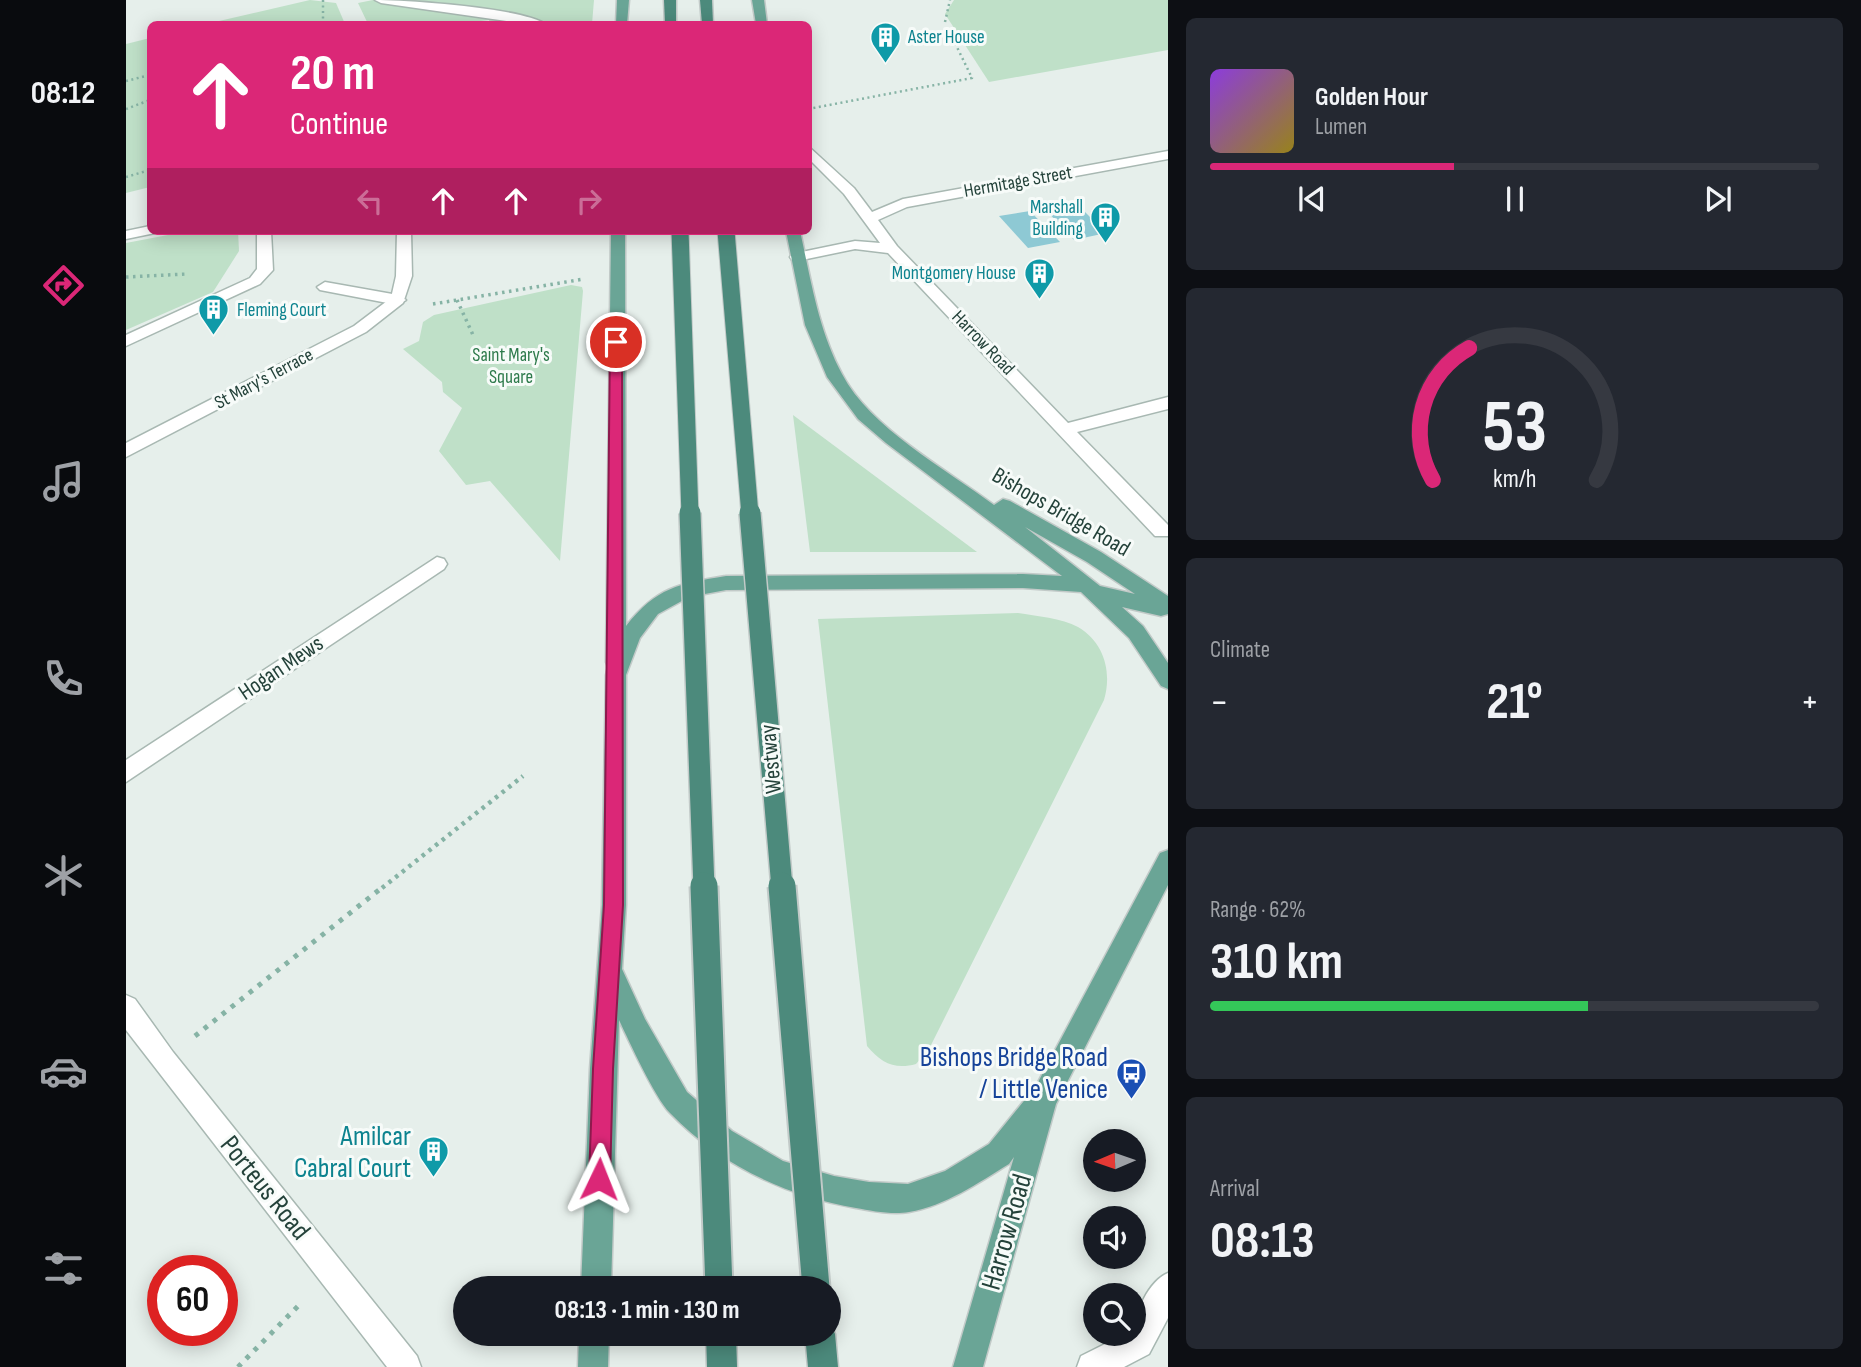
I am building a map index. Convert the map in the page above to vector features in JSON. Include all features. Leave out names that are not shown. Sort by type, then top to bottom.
[{"type":"highway","points":[[670,0],[671,21]]},
{"type":"highway","points":[[706,0],[708,21]]},
{"type":"highway","points":[[680,235],[719,1276]]},
{"type":"highway","name":"Westway","points":[[726,235],[815,1276]]},
{"type":"highway","points":[[721,1346],[722,1367]]},
{"type":"highway","points":[[821,1346],[823,1367]]},
{"type":"main road","points":[[622,21],[623,0]]},
{"type":"main road","points":[[758,0],[762,21]]},
{"type":"main road","points":[[596,1276],[603,1069],[610,971],[616,674],[618,235]]},
{"type":"main road","points":[[794,235],[813,325],[835,377],[864,415],[1054,558],[1090,589],[1136,632],[1168,680]]},
{"type":"main road","name":"Bishops Bridge Road","points":[[928,464],[1094,557],[1168,608]]},
{"type":"main road","points":[[616,674],[631,635],[650,609],[685,590],[726,583],[1023,581],[1090,589],[1168,608]]},
{"type":"main road","points":[[610,971],[636,1028],[677,1102],[722,1141],[778,1173],[834,1190],[869,1196],[908,1198],[953,1182],[999,1154],[1046,1097],[1168,861]]},
{"type":"main road","name":"Harrow Road","points":[[968,1367],[1046,1097]]},
{"type":"main road","points":[[593,1367],[594,1346]]},
{"type":"street","points":[[381,0],[514,16],[530,21]]},
{"type":"street","name":"Harrow Road","points":[[812,154],[849,191],[892,249],[1162,531]]},
{"type":"street","name":"Hermitage Street","points":[[871,218],[904,203],[1168,155]]},
{"type":"street","points":[[126,235],[147,231]]},
{"type":"street","points":[[126,341],[255,281],[265,270],[264,235]]},
{"type":"street","points":[[325,287],[397,300],[404,275],[404,235]]},
{"type":"street","points":[[797,257],[855,245],[892,249]]},
{"type":"street","points":[[265,270],[280,282]]},
{"type":"street","name":"St Mary's Terrace","points":[[126,451],[360,329],[397,300]]},
{"type":"street","points":[[1066,429],[1168,403]]},
{"type":"street","name":"Hogan Mews","points":[[126,772],[437,564]]},
{"type":"street","name":"Porteus Road","points":[[126,1008],[164,1061],[406,1367]]},
{"type":"street","points":[[1091,1367],[1138,1343],[1168,1288]]},
{"type":"path","points":[[323,0],[323,21]]},
{"type":"path","points":[[945,22],[950,0]]},
{"type":"path","points":[[812,108],[972,78],[954,41]]},
{"type":"path","points":[[126,81],[147,76]]},
{"type":"path","points":[[126,108],[147,101]]},
{"type":"path","points":[[126,177],[147,171]]},
{"type":"path","points":[[397,300],[433,304],[586,279]]},
{"type":"path","points":[[457,300],[473,335]]},
{"type":"path","points":[[164,1061],[523,776]]},
{"type":"path","points":[[238,1367],[332,1272]]},
{"type":"green space","points":[[310,0],[336,3],[344,21],[219,21]]},
{"type":"green space","points":[[373,0],[594,0],[592,21],[367,21],[358,3]]},
{"type":"green space","points":[[954,0],[1168,0],[1168,50],[989,82],[945,14]]},
{"type":"green space","points":[[147,39],[147,188],[126,193],[126,44]]},
{"type":"green space","points":[[168,235],[238,235],[239,251],[213,292],[126,330],[126,243]]},
{"type":"green space","name":"Saint Mary's Square","points":[[571,285],[582,287],[583,291],[560,561],[490,481],[466,485],[439,451],[462,408],[443,392],[442,382],[403,349],[419,341],[423,322],[434,315]]},
{"type":"green space","points":[[793,415],[977,552],[810,552]]},
{"type":"green space","points":[[1018,613],[1064,621],[1078,627],[1095,641],[1106,669],[1104,700],[929,1049],[916,1064],[889,1064],[867,1046],[818,619]]},
{"type":"water","points":[[1076,203],[1106,233],[1074,240],[1045,209]]},
{"type":"water","points":[[1030,211],[1060,242],[1028,248],[999,216]]},
{"type":"place","name":"Aster House","points":[[885,64]]},
{"type":"place","name":"Marshall Building","points":[[1106,245]]},
{"type":"place","name":"Montgomery House","points":[[1039,300]]},
{"type":"place","name":"Fleming Court","points":[[214,337]]},
{"type":"place","name":"Bishops Bridge Road / Little Venice","points":[[1131,1100]]},
{"type":"place","name":"Amilcar Cabral Court","points":[[434,1179]]},
{"type":"route","points":[[599,1179],[614,905],[616,342]]}]
